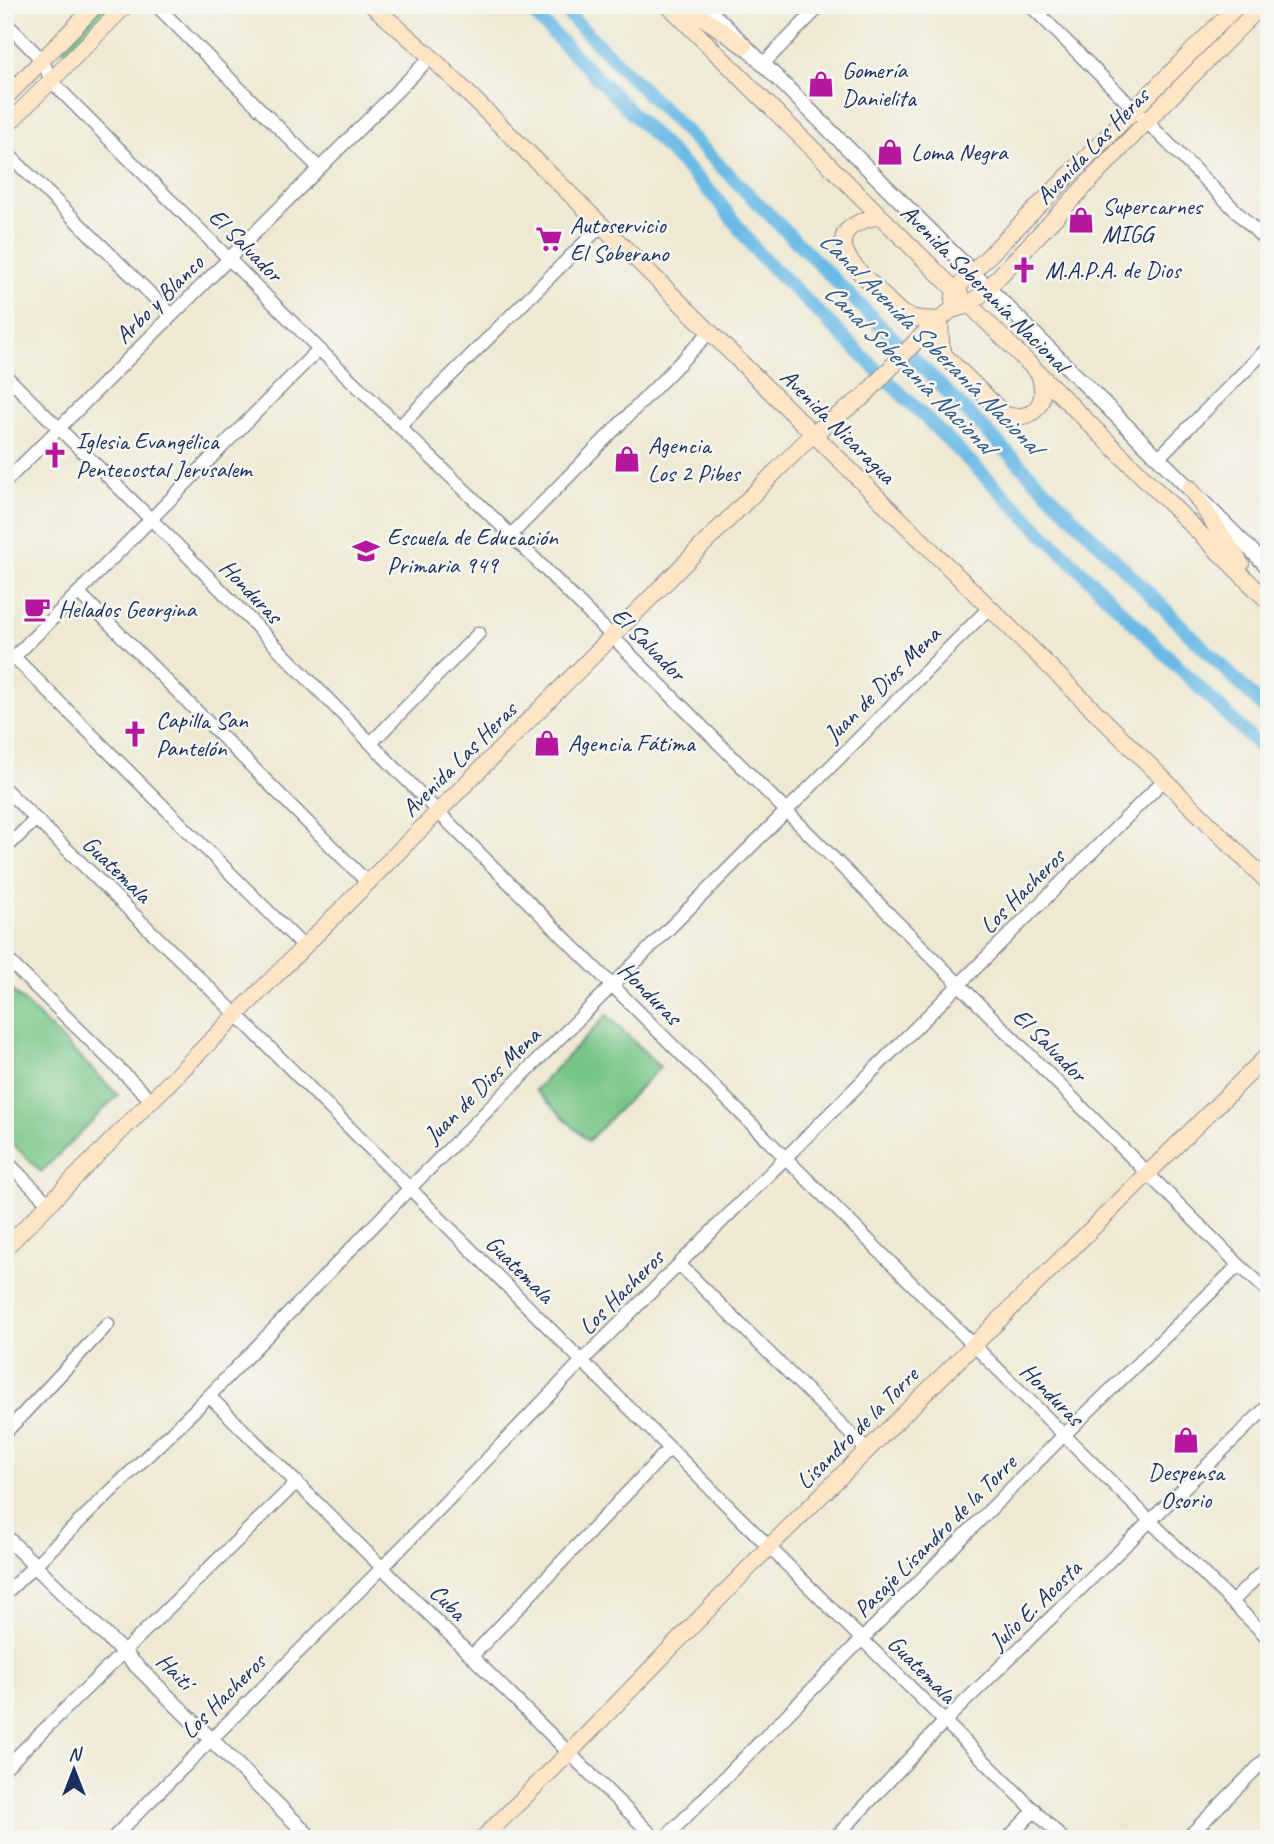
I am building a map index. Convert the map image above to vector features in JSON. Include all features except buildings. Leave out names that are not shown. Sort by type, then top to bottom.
[{"type":"main road","points":[[5,98],[96,5]]},
{"type":"main road","points":[[5,127],[125,5]]},
{"type":"main road","name":"Avenida Nicaragua","points":[[372,5],[430,57],[711,331],[1269,883]]},
{"type":"main road","name":"Avenida Soberanía Nacional","points":[[668,5],[1265,598]]},
{"type":"main road","points":[[685,5],[744,46]]},
{"type":"main road","name":"Avenida Las Heras","points":[[5,1248],[813,434],[863,397],[919,338],[945,315],[970,304],[988,288],[1238,5]]},
{"type":"main road","name":"Avenida Las Heras","points":[[955,290],[1262,5]]},
{"type":"main road","points":[[880,216],[860,220],[849,228],[843,242],[845,256],[854,268],[901,312],[914,318],[945,315]]},
{"type":"main road","points":[[955,290],[945,315],[941,342],[944,355],[1005,415],[1018,418],[1037,408],[1043,399],[1039,374]]},
{"type":"main road","points":[[1190,488],[1265,598]]},
{"type":"main road","name":"Lisandro de la Torre","points":[[482,1839],[769,1547],[1269,1054]]},
{"type":"street","points":[[156,5],[319,168]]},
{"type":"street","name":"Avenida Soberanía Nacional","points":[[704,5],[1269,568]]},
{"type":"street","points":[[762,65],[821,5]]},
{"type":"street","points":[[1030,5],[1269,244]]},
{"type":"street","name":"El Salvador","points":[[5,22],[43,61],[51,81],[319,349],[511,535],[1269,1292]]},
{"type":"street","name":"Arbo y Blanco","points":[[5,482],[430,57]]},
{"type":"street","points":[[5,151],[172,315]]},
{"type":"street","points":[[400,426],[602,225]]},
{"type":"street","points":[[511,535],[711,331]]},
{"type":"street","points":[[1159,457],[1269,347]]},
{"type":"street","points":[[304,947],[10,662],[319,349]]},
{"type":"street","name":"Honduras","points":[[5,375],[438,812],[1269,1639]]},
{"type":"street","points":[[80,594],[368,883]]},
{"type":"street","name":"Juan de Dios Mena","points":[[5,1594],[209,1396],[410,1188],[785,809],[990,607]]},
{"type":"street","points":[[371,743],[479,633]]},
{"type":"street","name":"Los Hacheros","points":[[112,1839],[679,1264],[1164,780]]},
{"type":"street","name":"Guatemala","points":[[5,789],[237,1015],[1063,1839]]},
{"type":"street","points":[[5,849],[36,819]]},
{"type":"street","points":[[5,957],[151,1100]]},
{"type":"street","points":[[5,1160],[49,1203]]},
{"type":"street","points":[[679,1264],[867,1450]]},
{"type":"street","name":"Pasaje Lisandro de la Torre","points":[[664,1839],[1064,1435],[1239,1265]]},
{"type":"street","points":[[5,1433],[108,1324]]},
{"type":"street","name":"Cuba","points":[[209,1396],[656,1839]]},
{"type":"street","name":"Julio E. Acosta","points":[[834,1839],[945,1721],[1269,1405]]},
{"type":"street","points":[[472,1656],[670,1448]]},
{"type":"street","points":[[5,1768],[297,1482]]},
{"type":"street","name":"Haití","points":[[5,1536],[312,1839]]},
{"type":"street","points":[[1232,1602],[1269,1565]]},
{"type":"street","points":[[1186,1839],[1269,1756]]},
{"type":"street","points":[[1007,1839],[1035,1810]]},
{"type":"green space","points":[[104,5],[116,5],[69,53],[63,50],[63,47]]},
{"type":"green space","points":[[5,983],[118,1095],[41,1172],[5,1136]]},
{"type":"green space","points":[[607,1015],[660,1067],[588,1141],[535,1090]]},
{"type":"waterway","name":"Canal Soberanía Nacional","points":[[525,5],[716,198],[758,253],[1269,756]]},
{"type":"waterway","name":"Canal Avenida Soberanía Nacional","points":[[559,5],[1269,713]]},
{"type":"place","name":"Gomería Danielita","points":[[821,84]]},
{"type":"place","name":"Loma Negra","points":[[890,152]]},
{"type":"place","name":"Supercarnes MIGG","points":[[1081,220]]},
{"type":"place","name":"Autoservicio El Soberano","points":[[549,239]]},
{"type":"place","name":"M.A.P.A. de Dios","points":[[1024,270]]},
{"type":"place","name":"Iglesia Evangélica Pentecostal Jerusalem","points":[[55,455]]},
{"type":"place","name":"Agencia Los 2 Pibes","points":[[627,459]]},
{"type":"place","name":"Escuela de Educación Primaria 949","points":[[366,551]]},
{"type":"place","name":"Helados Georgina","points":[[37,609]]},
{"type":"place","name":"Capilla San Pantelón","points":[[135,734]]},
{"type":"place","name":"Agencia Fátima","points":[[547,743]]},
{"type":"place","name":"Despensa Osorio","points":[[1186,1440]]}]
